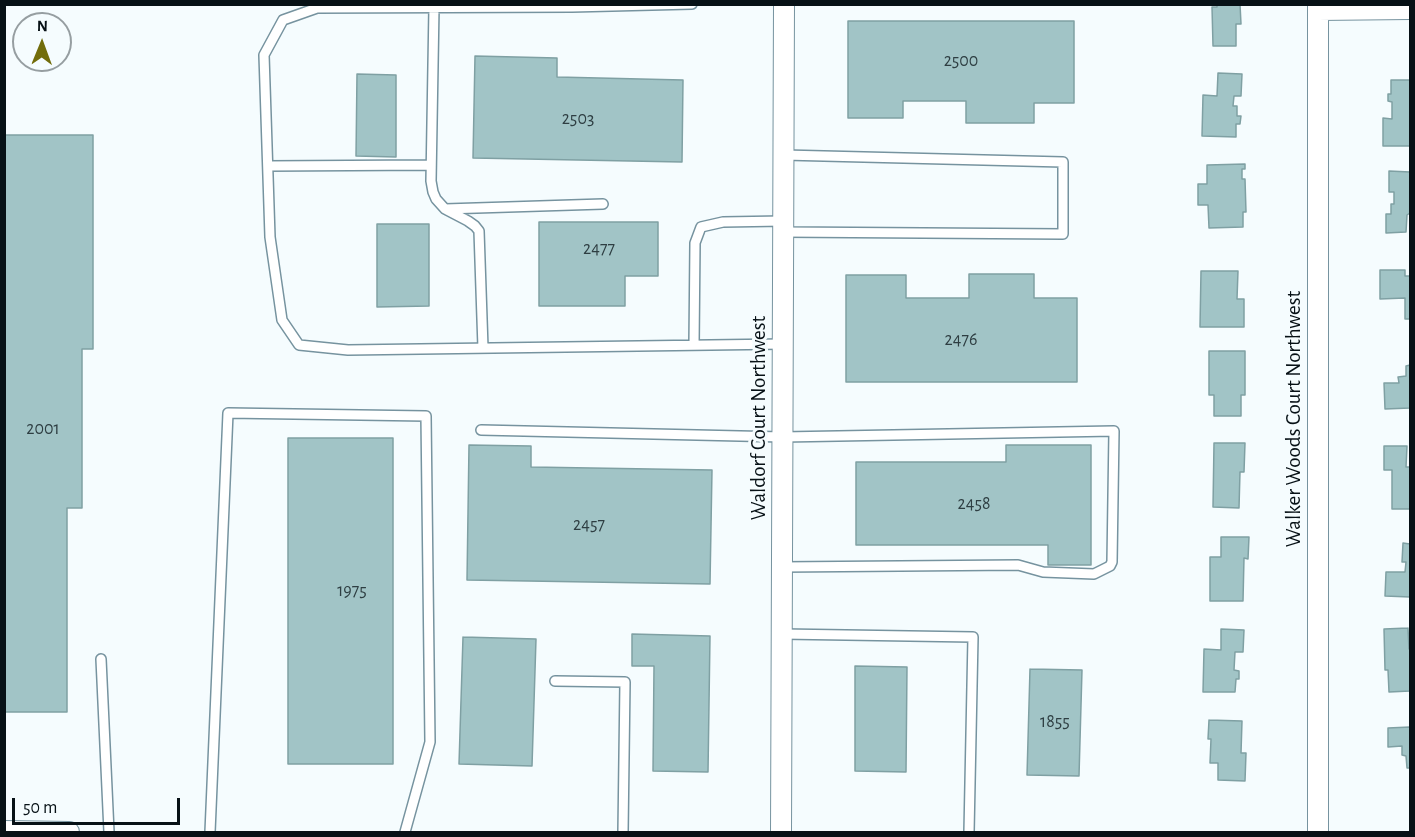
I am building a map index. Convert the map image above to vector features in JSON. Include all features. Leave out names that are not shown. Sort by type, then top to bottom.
[{"type":"street","name":"Waldorf Court Northwest","points":[[781,832],[784,4]]},
{"type":"street","points":[[1318,7],[1410,9]]},
{"type":"street","name":"Walker Woods Court Northwest","points":[[1318,7],[1318,832]]},
{"type":"street","points":[[4,831],[69,832]]},
{"type":"lane","points":[[692,4],[317,8],[283,20],[264,55],[270,237],[282,320],[299,345],[348,350],[783,344]]},
{"type":"lane","points":[[434,8],[431,181],[436,199],[445,209],[475,226],[480,237],[483,348]]},
{"type":"lane","points":[[694,345],[695,243],[701,226],[723,222],[783,227],[1063,234],[1063,162],[783,155]]},
{"type":"lane","points":[[268,166],[431,165]]},
{"type":"lane","points":[[445,209],[603,204]]},
{"type":"lane","points":[[210,832],[228,413],[426,416],[430,742],[405,832]]},
{"type":"lane","points":[[481,430],[783,437],[1114,431],[1112,562],[1110,566],[1094,574],[1043,572],[1018,565],[782,567]]},
{"type":"lane","points":[[782,634],[973,637],[969,832]]},
{"type":"lane","points":[[101,658],[109,832]]},
{"type":"lane","points":[[555,681],[625,682],[623,832]]},
{"type":"building","points":[[1217,4],[1240,4],[1241,24],[1236,24],[1236,46],[1213,46],[1212,7],[1217,7]]},
{"type":"building","points":[[848,21],[1074,21],[1074,103],[1034,103],[1034,123],[966,123],[966,101],[903,101],[903,118],[848,118]]},
{"type":"building","points":[[475,56],[557,58],[557,77],[683,80],[682,162],[473,158]]},
{"type":"building","points":[[1218,73],[1242,74],[1241,96],[1234,96],[1233,106],[1237,106],[1237,116],[1241,116],[1240,124],[1236,124],[1236,137],[1202,136],[1203,95],[1217,96]]},
{"type":"building","points":[[357,74],[396,75],[396,157],[356,156]]},
{"type":"building","points":[[1391,80],[1410,80],[1410,146],[1383,146],[1383,118],[1392,119],[1392,102],[1388,101],[1388,94],[1391,94]]},
{"type":"building","points":[[4,135],[93,135],[93,349],[82,349],[82,508],[67,508],[67,712],[4,712]]},
{"type":"building","points":[[1245,164],[1245,169],[1242,169],[1242,179],[1245,179],[1246,212],[1243,212],[1243,227],[1209,228],[1208,205],[1198,205],[1198,184],[1207,184],[1207,165]]},
{"type":"building","points":[[1389,171],[1410,172],[1410,213],[1407,215],[1406,232],[1386,233],[1386,214],[1391,214],[1391,204],[1394,204],[1394,192],[1389,192]]},
{"type":"building","points":[[539,222],[658,222],[658,276],[625,276],[625,306],[539,306]]},
{"type":"building","points":[[377,224],[429,224],[429,306],[377,307]]},
{"type":"building","points":[[1380,270],[1405,270],[1405,276],[1410,276],[1410,319],[1405,319],[1405,298],[1380,299]]},
{"type":"building","points":[[1201,271],[1238,271],[1237,299],[1244,299],[1244,327],[1200,327]]},
{"type":"building","points":[[969,274],[1034,274],[1034,298],[1077,298],[1077,382],[846,382],[846,275],[906,275],[906,298],[969,298]]},
{"type":"building","points":[[1209,351],[1245,351],[1245,395],[1241,395],[1241,416],[1214,416],[1214,395],[1209,395]]},
{"type":"building","points":[[1410,365],[1410,408],[1385,409],[1384,383],[1399,383],[1398,377],[1406,376],[1406,366]]},
{"type":"building","points":[[288,438],[393,438],[393,764],[288,764]]},
{"type":"building","points":[[1214,443],[1245,443],[1244,472],[1240,472],[1239,508],[1213,507]]},
{"type":"building","points":[[469,445],[531,446],[531,467],[712,470],[710,584],[467,580]]},
{"type":"building","points":[[1006,445],[1091,445],[1091,565],[1048,565],[1048,545],[856,545],[856,462],[1006,462]]},
{"type":"building","points":[[1384,446],[1407,446],[1406,467],[1410,467],[1410,509],[1392,509],[1392,470],[1384,470]]},
{"type":"building","points":[[1221,537],[1249,537],[1248,559],[1244,558],[1243,601],[1210,601],[1210,557],[1221,557]]},
{"type":"building","points":[[1403,543],[1410,544],[1410,597],[1385,596],[1386,572],[1405,572],[1406,562],[1402,562]]},
{"type":"building","points":[[1408,628],[1410,691],[1389,692],[1388,670],[1385,670],[1384,629]]},
{"type":"building","points":[[1221,629],[1244,630],[1243,652],[1235,652],[1234,670],[1239,671],[1239,679],[1236,679],[1235,692],[1203,692],[1204,649],[1221,650]]},
{"type":"building","points":[[632,634],[710,636],[708,772],[653,771],[654,666],[632,666]]},
{"type":"building","points":[[463,637],[536,639],[532,766],[459,764]]},
{"type":"building","points":[[855,666],[907,667],[906,772],[855,771]]},
{"type":"building","points":[[1030,669],[1082,670],[1079,776],[1027,775]]},
{"type":"building","points":[[1209,720],[1242,721],[1241,753],[1246,753],[1245,781],[1218,780],[1218,763],[1210,763]]},
{"type":"building","points":[[1410,727],[1410,768],[1407,768],[1406,756],[1402,755],[1402,746],[1388,747],[1388,728]]}]
